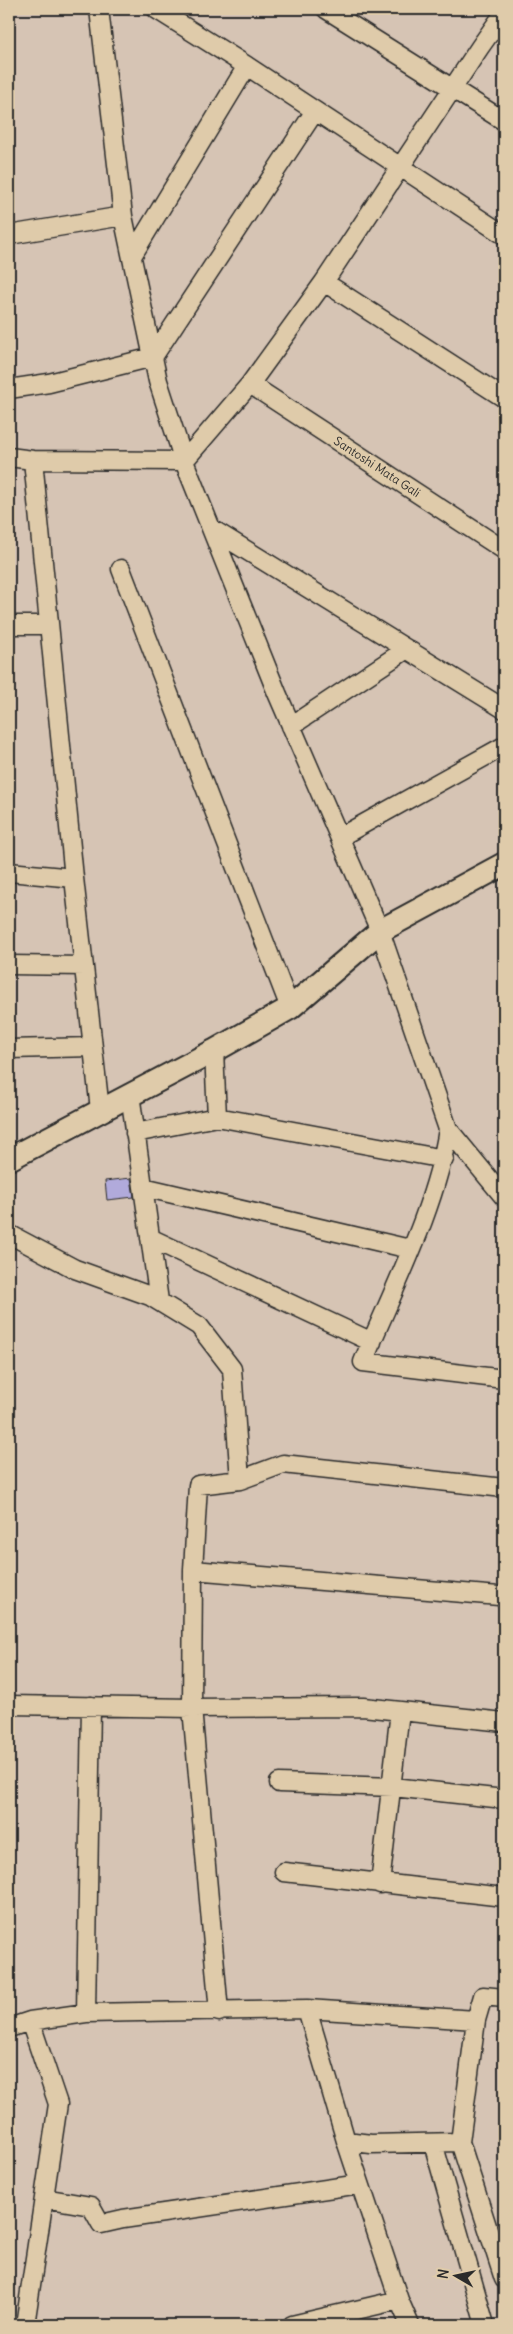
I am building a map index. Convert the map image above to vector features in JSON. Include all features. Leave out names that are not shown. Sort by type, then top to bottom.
[{"type":"street","points":[[99,9],[123,216],[158,381],[184,461],[291,726],[380,932],[448,1128],[504,1197]]},
{"type":"street","points":[[156,9],[248,66],[504,235]]},
{"type":"street","points":[[326,9],[504,121]]},
{"type":"street","points":[[9,457],[33,460],[184,461],[250,384],[324,282],[452,88],[504,13]]},
{"type":"street","points":[[132,256],[248,66]]},
{"type":"street","points":[[9,389],[49,383],[153,357],[315,111]]},
{"type":"street","points":[[9,235],[123,216]]},
{"type":"street","points":[[324,282],[504,398]]},
{"type":"street","name":"Santoshi Mata Gali","points":[[250,384],[504,550]]},
{"type":"street","points":[[33,460],[74,878],[100,1110]]},
{"type":"street","points":[[212,530],[504,709]]},
{"type":"street","points":[[121,569],[290,1008]]},
{"type":"street","points":[[9,624],[49,625]]},
{"type":"street","points":[[291,726],[407,649]]},
{"type":"street","points":[[340,837],[504,746]]},
{"type":"street","points":[[9,1159],[214,1051],[290,1008],[380,932],[504,864]]},
{"type":"street","points":[[9,872],[74,878]]},
{"type":"street","points":[[9,965],[84,966]]},
{"type":"street","points":[[9,1050],[93,1047]]},
{"type":"street","points":[[214,1051],[217,1117]]},
{"type":"street","points":[[130,1094],[159,1301]]},
{"type":"street","points":[[135,1133],[217,1117],[444,1159]]},
{"type":"street","points":[[448,1128],[444,1159],[410,1249],[363,1362],[504,1379]]},
{"type":"street","points":[[143,1187],[410,1249]]},
{"type":"street","points":[[9,1234],[75,1269],[150,1296],[199,1326],[232,1369],[240,1480]]},
{"type":"street","points":[[150,1238],[372,1342]]},
{"type":"street","points":[[219,2012],[192,1708],[193,1570],[198,1485],[240,1480],[283,1464],[504,1488]]},
{"type":"street","points":[[193,1570],[499,1596]]},
{"type":"street","points":[[9,1705],[192,1708],[363,1707],[504,1722]]},
{"type":"street","points":[[86,2013],[91,1706]]},
{"type":"street","points":[[380,1884],[393,1788],[400,1711]]},
{"type":"street","points":[[279,1783],[393,1788],[504,1799]]},
{"type":"street","points":[[284,1872],[504,1897]]},
{"type":"street","points":[[504,1998],[483,1996],[476,2020],[460,2142],[504,2279]]},
{"type":"street","points":[[307,2009],[360,2184],[399,2300],[410,2325]]},
{"type":"street","points":[[9,2028],[30,2021],[86,2013],[307,2009],[476,2020]]},
{"type":"street","points":[[25,2325],[58,2104],[30,2021]]},
{"type":"street","points":[[346,2141],[371,2144],[460,2142]]},
{"type":"street","points":[[433,2143],[486,2325]]},
{"type":"street","points":[[44,2198],[91,2206],[101,2224],[123,2219],[360,2184]]},
{"type":"street","points":[[292,2325],[399,2300]]},
{"type":"building","points":[[131,1178],[134,1197],[107,1200],[105,1181]]}]
